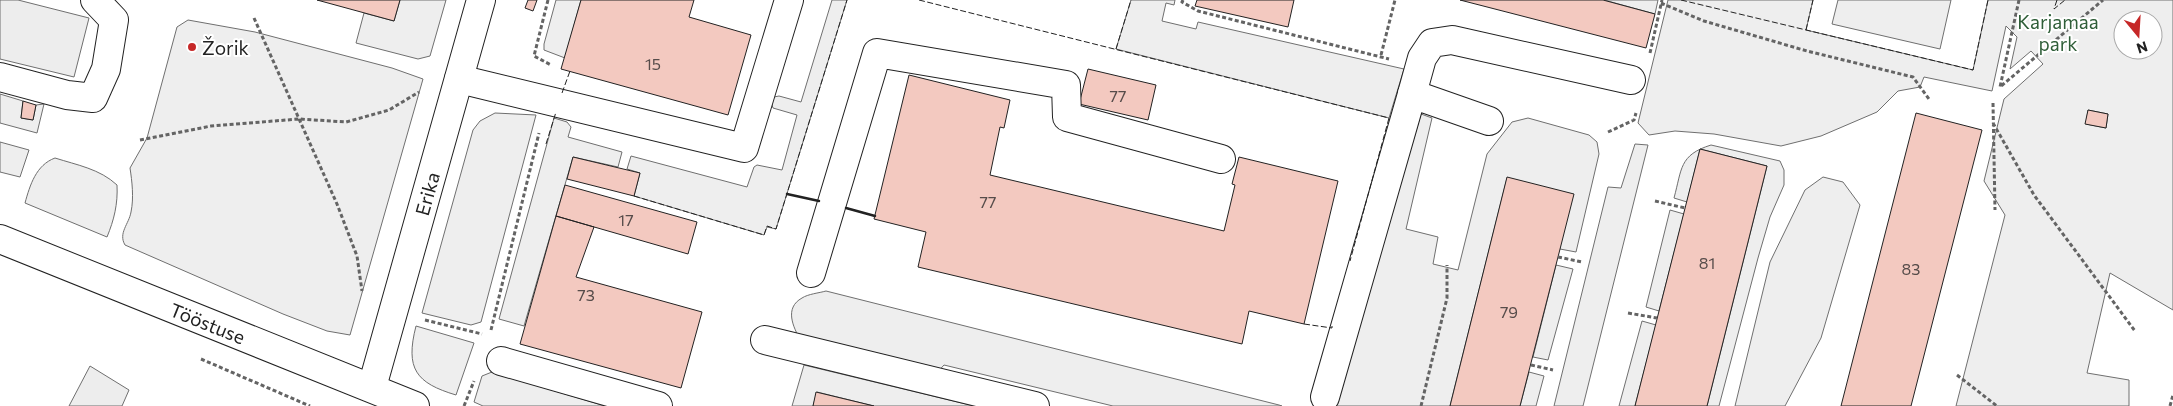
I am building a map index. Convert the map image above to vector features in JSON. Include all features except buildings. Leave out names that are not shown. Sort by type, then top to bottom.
[{"type":"street","points":[[0,77],[67,95],[93,98],[106,69],[114,20],[95,0]]},
{"type":"street","name":"Erika","points":[[372,387],[481,0]]},
{"type":"street","points":[[459,79],[548,99],[744,148],[790,0]]},
{"type":"street","points":[[1325,397],[1422,58],[1432,43],[1452,40],[1631,80]]},
{"type":"street","points":[[811,274],[877,53],[1066,85],[1067,116],[1221,159]]},
{"type":"street","points":[[1415,83],[1490,121]]},
{"type":"street","name":"Tööstuse","points":[[0,239],[372,387],[415,406]]},
{"type":"street","points":[[765,340],[1035,406]]},
{"type":"street","points":[[489,367],[658,406]]},
{"type":"path","points":[[393,312],[490,336],[528,170],[548,99],[554,66],[534,56],[548,0]]},
{"type":"path","points":[[1182,0],[1182,2],[1198,10],[1381,55],[1415,83]]},
{"type":"path","points":[[1381,55],[1395,0]]},
{"type":"path","points":[[2019,0],[2000,87],[2103,0]]},
{"type":"path","points":[[1661,3],[1704,21],[1807,51],[1913,77],[1929,99]]},
{"type":"path","points":[[254,18],[337,204],[357,256],[363,295]]},
{"type":"path","points":[[140,140],[211,126],[299,119],[346,122],[389,110],[426,88]]},
{"type":"path","points":[[1993,103],[1995,210]]},
{"type":"path","points":[[1993,122],[2034,194],[2135,331]]},
{"type":"path","points":[[1655,201],[1685,208]]},
{"type":"path","points":[[1558,257],[1582,262]]},
{"type":"path","points":[[1421,406],[1447,298],[1447,265]]},
{"type":"path","points":[[1628,313],[1657,318]]},
{"type":"path","points":[[1531,365],[1553,370]]},
{"type":"path","points":[[464,406],[489,367]]},
{"type":"path","points":[[1958,375],[1997,406]]},
{"type":"path","points":[[2170,406],[2173,396]]},
{"type":"green space","points":[[400,0],[446,0],[430,56],[418,59],[356,43],[364,13],[394,21]]},
{"type":"green space","points":[[556,0],[581,0],[565,58],[544,50]]},
{"type":"green space","points":[[832,0],[847,0],[776,229],[767,227],[764,235],[634,196],[640,173],[627,169],[631,156],[747,187],[754,167],[757,165],[782,170],[797,115],[773,108],[771,102],[774,97],[779,96],[801,102]]},
{"type":"green space","points":[[1131,0],[1175,0],[1174,5],[1166,3],[1162,21],[1196,29],[1198,22],[1404,69],[1389,118],[1116,49]]},
{"type":"green space","points":[[1604,0],[1658,0],[1655,14]]},
{"type":"green space","name":"Karjamaa park","points":[[1668,0],[1813,0],[1806,30],[1973,70],[1988,0],[2173,0],[2173,310],[2110,273],[2087,373],[2129,380],[2129,406],[1956,406],[2005,215],[1984,181],[2004,99],[2043,64],[2031,51],[2010,69],[2017,37],[2006,26],[1992,91],[1924,77],[1920,87],[1898,91],[1877,112],[1821,136],[1781,146],[1714,134],[1675,131],[1649,135],[1638,123]],"holes":[[[2088,110],[2108,114],[2106,128],[2086,124]]]},
{"type":"green space","points":[[1838,0],[1951,0],[1940,49],[1832,24]]},
{"type":"green space","points":[[188,20],[255,32],[392,68],[423,79],[350,335],[327,331],[283,314],[125,245],[123,232],[132,207],[130,168],[147,138],[177,27]]},
{"type":"green space","points":[[0,94],[23,101],[21,118],[33,120],[36,105],[44,104],[37,133],[0,123]]},
{"type":"green space","points":[[495,113],[536,115],[481,322],[471,325],[422,313],[473,130],[480,121]]},
{"type":"green space","points":[[1421,114],[1432,118],[1406,229],[1438,237],[1433,264],[1458,270],[1487,154],[1512,122],[1528,118],[1589,135],[1597,142],[1599,154],[1576,252],[1560,249],[1507,178],[1450,406],[1334,406]]},
{"type":"green space","points":[[554,118],[567,122],[571,127],[568,137],[622,152],[618,167],[573,157],[524,326],[499,319]]},
{"type":"green space","points":[[0,142],[29,150],[20,177],[0,172]]},
{"type":"green space","points":[[1635,144],[1648,145],[1583,406],[1554,406],[1608,187],[1621,188]]},
{"type":"green space","points":[[1711,145],[1780,161],[1784,170],[1784,185],[1770,217],[1719,406],[1707,406],[1767,166],[1700,149]]},
{"type":"green space","points":[[1700,149],[1687,202],[1674,198],[1684,164],[1693,153]]},
{"type":"green space","points":[[55,158],[96,171],[117,185],[115,212],[107,237],[25,203],[38,171],[48,161]]},
{"type":"green space","points":[[1823,177],[1843,182],[1860,205],[1821,338],[1785,406],[1735,406],[1770,262],[1805,190]]},
{"type":"green space","points":[[1670,210],[1684,214],[1659,311],[1646,307]]},
{"type":"green space","points":[[1556,265],[1573,269],[1548,360],[1533,357]]},
{"type":"green space","points":[[826,291],[1282,406],[1113,406],[944,365],[934,376],[801,341],[793,324],[793,307],[796,302],[804,297]]},
{"type":"green space","points":[[1642,321],[1656,325],[1635,406],[1619,406]]},
{"type":"green space","points":[[416,326],[474,343],[456,395],[431,385],[417,372],[413,364],[412,353]]},
{"type":"green space","points":[[804,365],[974,406],[874,406],[817,392],[813,406],[792,406]]},
{"type":"green space","points":[[492,372],[605,406],[483,406],[474,402],[482,376]]},
{"type":"green space","points":[[1529,372],[1544,376],[1536,406],[1520,406]]},
{"type":"shaded area","points":[[0,0],[18,0],[89,18],[74,77],[0,59]]},
{"type":"shaded area","points":[[90,366],[129,390],[122,406],[69,406]]},
{"type":"fence","points":[[634,196],[764,235],[767,226],[776,229],[847,0]]},
{"type":"fence","points":[[919,0],[1389,118],[1350,261]]},
{"type":"fence","points":[[1116,49],[1131,0]]},
{"type":"fence","points":[[1681,0],[1973,70],[1988,0]]},
{"type":"fence","points":[[1806,30],[1813,0]]},
{"type":"fence","points":[[2057,0],[2054,9],[2065,0]]},
{"type":"fence","points":[[562,93],[570,71]]},
{"type":"fence","points":[[546,144],[556,112]]},
{"type":"fence","points":[[1304,324],[1332,328],[1332,326]]},
{"type":"wall","points":[[787,194],[819,201]]},
{"type":"wall","points":[[846,208],[875,216]]},
{"type":"place","name":"Žorik","points":[[192,47]]}]
